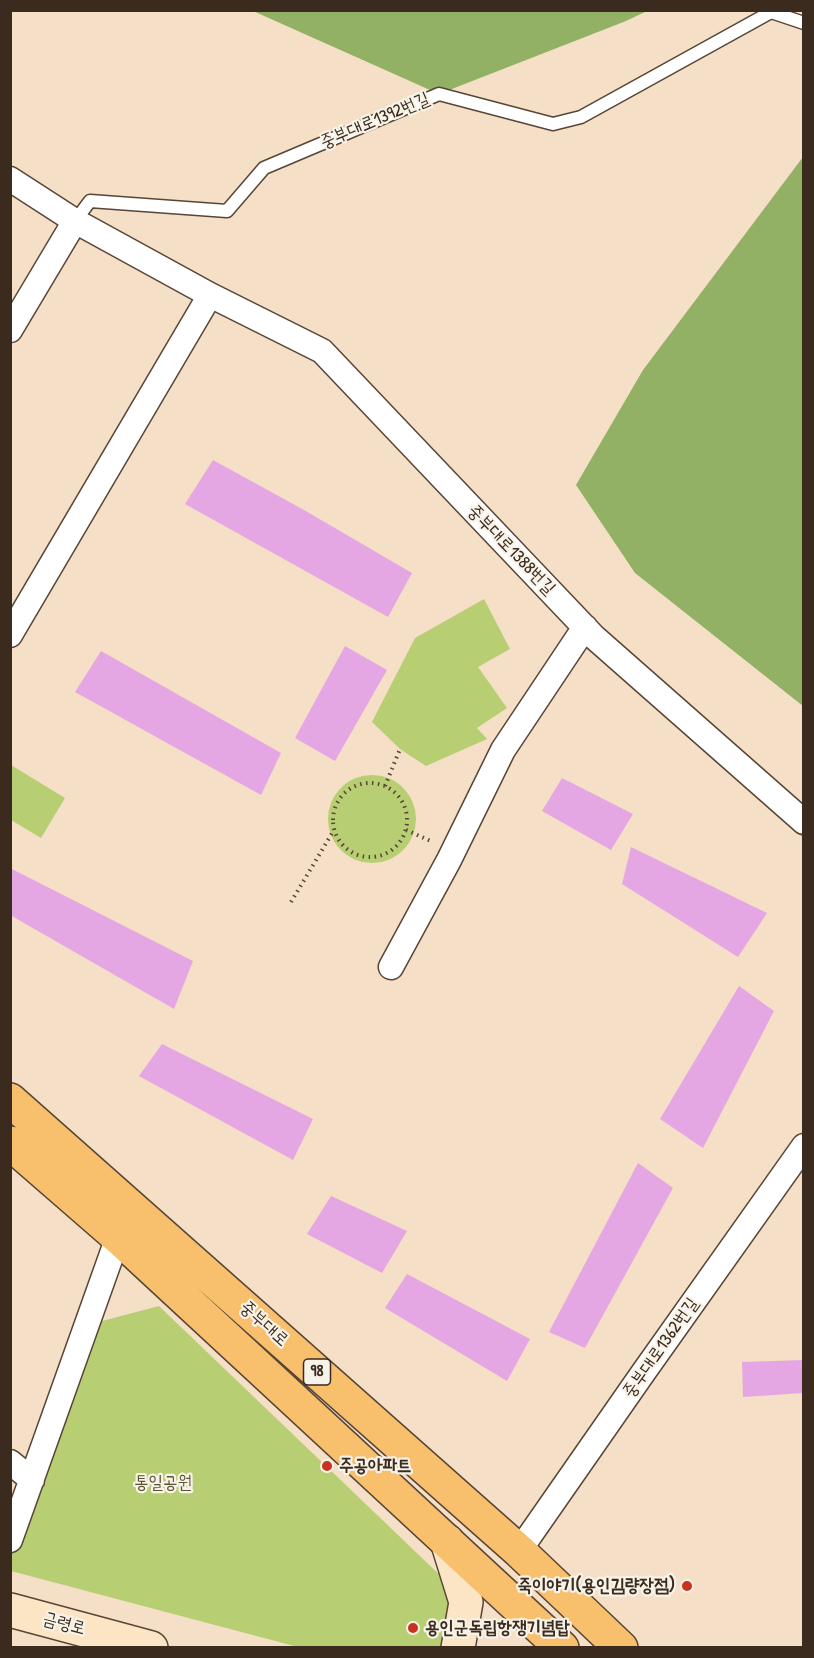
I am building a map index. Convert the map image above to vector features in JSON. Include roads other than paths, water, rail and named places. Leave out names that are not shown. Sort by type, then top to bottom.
[{"type":"main road","name":"중부대로","points":[[10,1100],[519,1551],[605,1643]]},
{"type":"main road","name":"중부대로","points":[[10,1143],[118,1237],[562,1647]]},
{"type":"main road","points":[[447,1541],[466,1602],[458,1647]]},
{"type":"main road","name":"금령로","points":[[10,1610],[152,1647]]},
{"type":"street","name":"중부대로1388번길","points":[[10,179],[75,221],[210,295],[322,351],[585,627],[804,822]]},
{"type":"street","name":"중부대로1392번길","points":[[10,330],[75,221]]},
{"type":"street","points":[[10,635],[17,608],[210,295]]},
{"type":"street","points":[[391,967],[449,860],[503,750],[585,627]]},
{"type":"street","name":"중부대로1362번길","points":[[519,1551],[804,1146]]},
{"type":"street","points":[[10,1540],[118,1237]]},
{"type":"street","points":[[10,1462],[32,1480]]},
{"type":"lane","name":"중부대로1392번길","points":[[75,221],[90,201],[227,212],[264,168],[439,94],[554,124],[581,117],[771,12],[804,23]]},
{"type":"place","name":"주공아파트","points":[[327,1466]]},
{"type":"place","name":"죽이야기(용인김량장점)","points":[[687,1586]]},
{"type":"place","name":"용인군독립항쟁기념탑","points":[[413,1628]]},
{"type":"park label","name":"통일공원","points":[[163,1483]]}]
